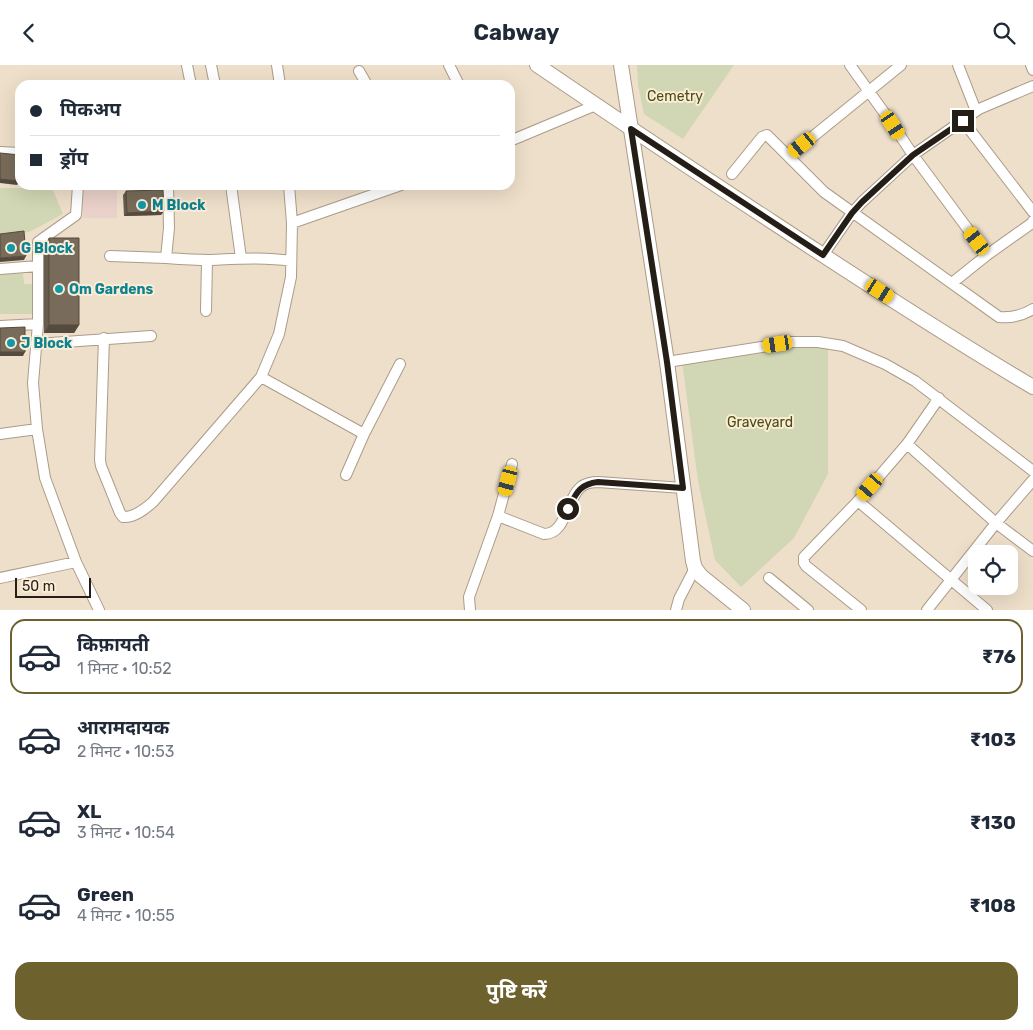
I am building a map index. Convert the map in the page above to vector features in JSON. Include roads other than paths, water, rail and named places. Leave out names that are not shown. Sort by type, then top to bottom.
[{"type":"street","points":[[187,65],[190,80]]},
{"type":"street","points":[[211,65],[214,80]]},
{"type":"street","points":[[277,65],[279,80]]},
{"type":"street","points":[[449,65],[456,80]]},
{"type":"street","points":[[537,65],[823,255],[968,348],[1033,387]]},
{"type":"street","points":[[621,65],[667,362],[695,569],[700,576],[742,610]]},
{"type":"street","points":[[850,65],[913,155],[987,255]]},
{"type":"street","points":[[789,156],[869,91],[889,69],[901,65]]},
{"type":"street","points":[[958,65],[976,111]]},
{"type":"street","points":[[1031,65],[1033,70]]},
{"type":"street","points":[[359,71],[364,80]]},
{"type":"street","points":[[823,255],[852,213],[913,155],[976,111],[1033,85]]},
{"type":"street","points":[[515,139],[596,105]]},
{"type":"street","points":[[963,121],[1033,212]]},
{"type":"street","points":[[732,174],[764,135],[769,136],[824,192],[999,317],[1011,318],[1033,309]]},
{"type":"street","points":[[0,152],[15,153]]},
{"type":"street","points":[[78,190],[76,215],[38,242],[38,324],[33,383],[37,429],[45,478],[76,562],[99,610]]},
{"type":"street","points":[[166,258],[169,228],[168,190]]},
{"type":"street","points":[[232,190],[241,258]]},
{"type":"street","points":[[104,339],[100,460],[120,513],[124,517],[129,517],[143,510],[152,502],[261,377],[279,334],[291,277],[292,223],[289,190]]},
{"type":"street","points":[[292,223],[387,190]]},
{"type":"street","points":[[952,283],[1033,221]]},
{"type":"street","points":[[110,257],[207,260],[241,258],[291,261]]},
{"type":"street","points":[[206,311],[207,260]]},
{"type":"street","points":[[0,269],[38,266]]},
{"type":"street","points":[[0,325],[38,324]]},
{"type":"street","points":[[36,344],[152,336]]},
{"type":"street","points":[[667,362],[793,342],[830,343],[842,346],[885,364],[915,381],[1033,472],[996,523],[927,610]]},
{"type":"street","points":[[346,475],[364,433],[400,363]]},
{"type":"street","points":[[261,377],[364,433]]},
{"type":"street","points":[[861,610],[806,566],[804,561],[806,554],[858,501],[907,444],[939,399]]},
{"type":"street","points":[[0,434],[37,429]]},
{"type":"street","points":[[907,444],[996,523],[1033,551]]},
{"type":"street","points":[[470,610],[469,597],[498,516],[512,464]]},
{"type":"street","points":[[498,516],[547,534],[557,530],[572,500],[585,484],[598,482],[683,488]]},
{"type":"street","points":[[858,501],[987,610]]},
{"type":"street","points":[[0,578],[76,562]]},
{"type":"street","points":[[676,610],[679,599],[695,569]]},
{"type":"street","points":[[770,578],[808,610]]},
{"type":"place","name":"M Block","points":[[142,205]]},
{"type":"place","name":"G Block","points":[[11,248]]},
{"type":"place","name":"Om Gardens","points":[[59,289]]},
{"type":"place","name":"J Block","points":[[11,343]]},
{"type":"park label","name":"Cemetry","points":[[675,96]]},
{"type":"park label","name":"Graveyard","points":[[760,422]]}]
